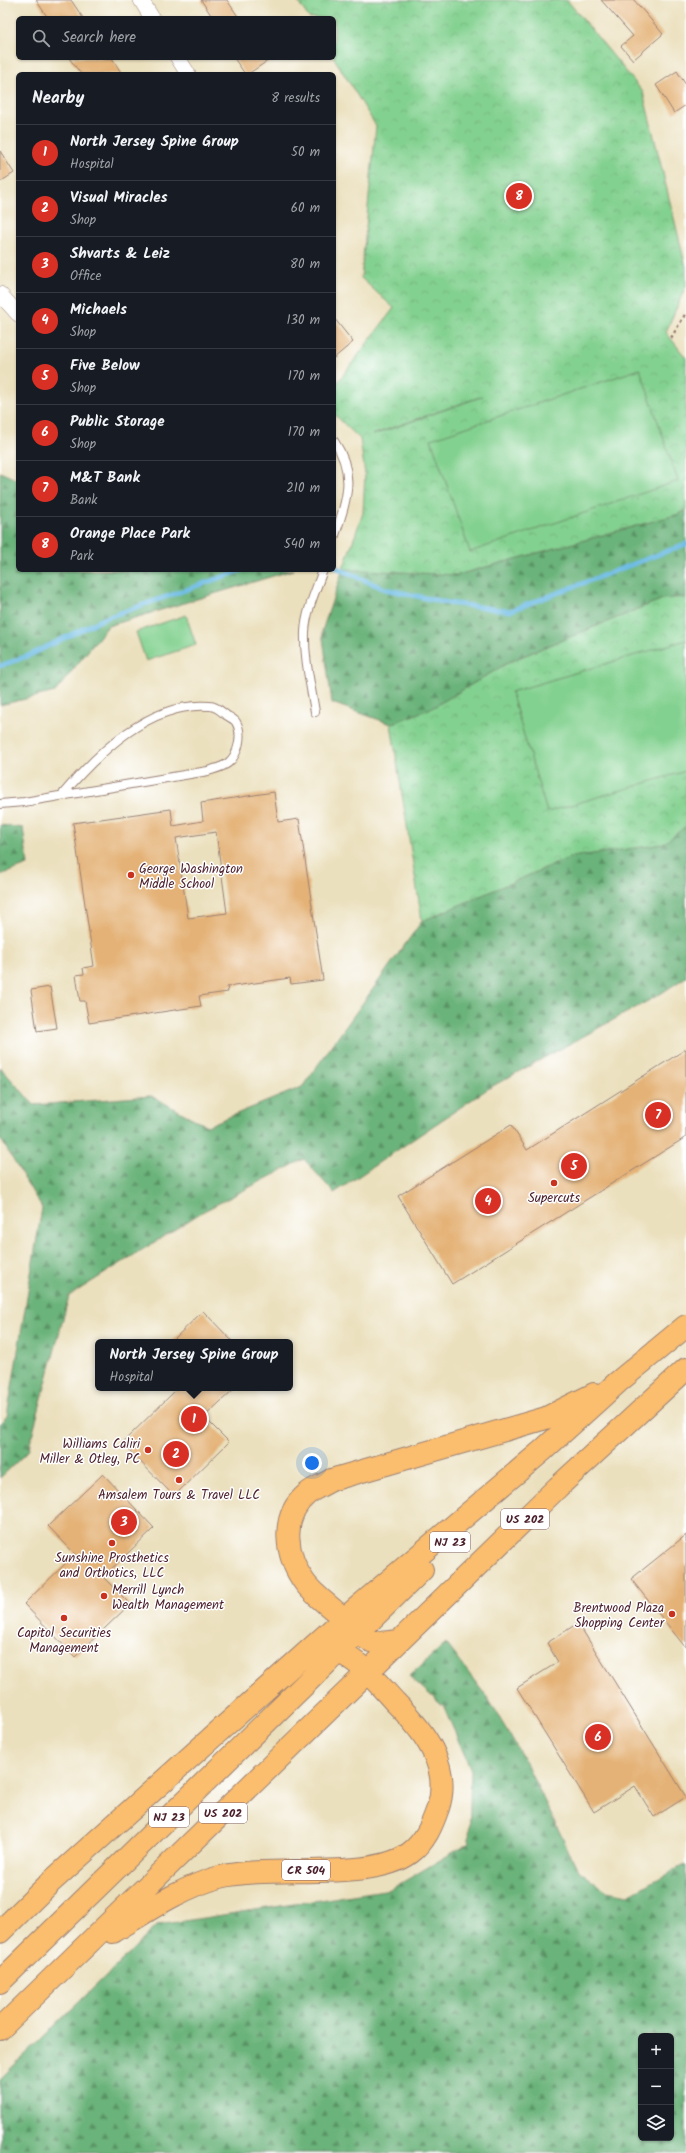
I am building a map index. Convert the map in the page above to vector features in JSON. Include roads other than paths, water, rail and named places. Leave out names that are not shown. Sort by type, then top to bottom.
[{"type":"highway","points":[[399,1641],[375,1642],[351,1626],[306,1583],[290,1552],[289,1524],[293,1513],[307,1494],[331,1480],[546,1418],[618,1382],[686,1326]]},
{"type":"highway","name":"US 202","points":[[0,2029],[600,1446],[686,1369]]},
{"type":"highway","name":"NJ 23","points":[[0,1982],[338,1653],[351,1626],[618,1382]]},
{"type":"highway","points":[[0,1932],[52,1880],[305,1654],[351,1626]]},
{"type":"highway","points":[[305,1654],[338,1653]]},
{"type":"highway","name":"CR 504","points":[[80,1952],[157,1905],[219,1877],[260,1871],[362,1869],[392,1862],[409,1854],[418,1846],[433,1824],[440,1802],[441,1778],[438,1763],[425,1735],[367,1673],[352,1661],[338,1653]]},
{"type":"street","points":[[141,0],[151,16]]},
{"type":"street","points":[[179,60],[187,72]]},
{"type":"street","points":[[0,294],[16,312]]},
{"type":"lane","points":[[336,444],[347,468],[349,485],[336,531]]},
{"type":"lane","points":[[315,712],[306,652],[305,631],[310,609],[322,572]]},
{"type":"lane","points":[[0,804],[62,795],[208,771],[228,764],[238,750],[240,734],[235,721],[212,706],[187,706],[159,714],[126,734],[85,768],[62,795]]},
{"type":"waterway","points":[[337,568],[385,589],[448,603],[510,611],[686,544]]},
{"type":"waterway","points":[[0,666],[30,655],[103,619],[236,572]]},
{"type":"place","name":"Orange Place Park","points":[[519,196]]},
{"type":"place","name":"George Washington Middle School","points":[[131,875]]},
{"type":"place","name":"M&T Bank","points":[[658,1115]]},
{"type":"place","name":"Five Below","points":[[574,1166]]},
{"type":"place","name":"Supercuts","points":[[554,1183]]},
{"type":"place","name":"Michaels","points":[[488,1201]]},
{"type":"place","name":"North Jersey Spine Group","points":[[194,1419]]},
{"type":"place","name":"Williams Caliri Miller & Otley, PC","points":[[148,1450]]},
{"type":"place","name":"Visual Miracles","points":[[176,1454]]},
{"type":"place","name":"Amsalem Tours & Travel LLC","points":[[179,1480]]},
{"type":"place","name":"Shvarts & Leiz","points":[[124,1522]]},
{"type":"place","name":"Sunshine Prosthetics and Orthotics, LLC","points":[[112,1543]]},
{"type":"place","name":"Merrill Lynch Wealth Management","points":[[104,1596]]},
{"type":"place","name":"Brentwood Plaza Shopping Center","points":[[672,1614]]},
{"type":"place","name":"Capitol Securities Management","points":[[64,1618]]},
{"type":"place","name":"Public Storage","points":[[598,1737]]}]
